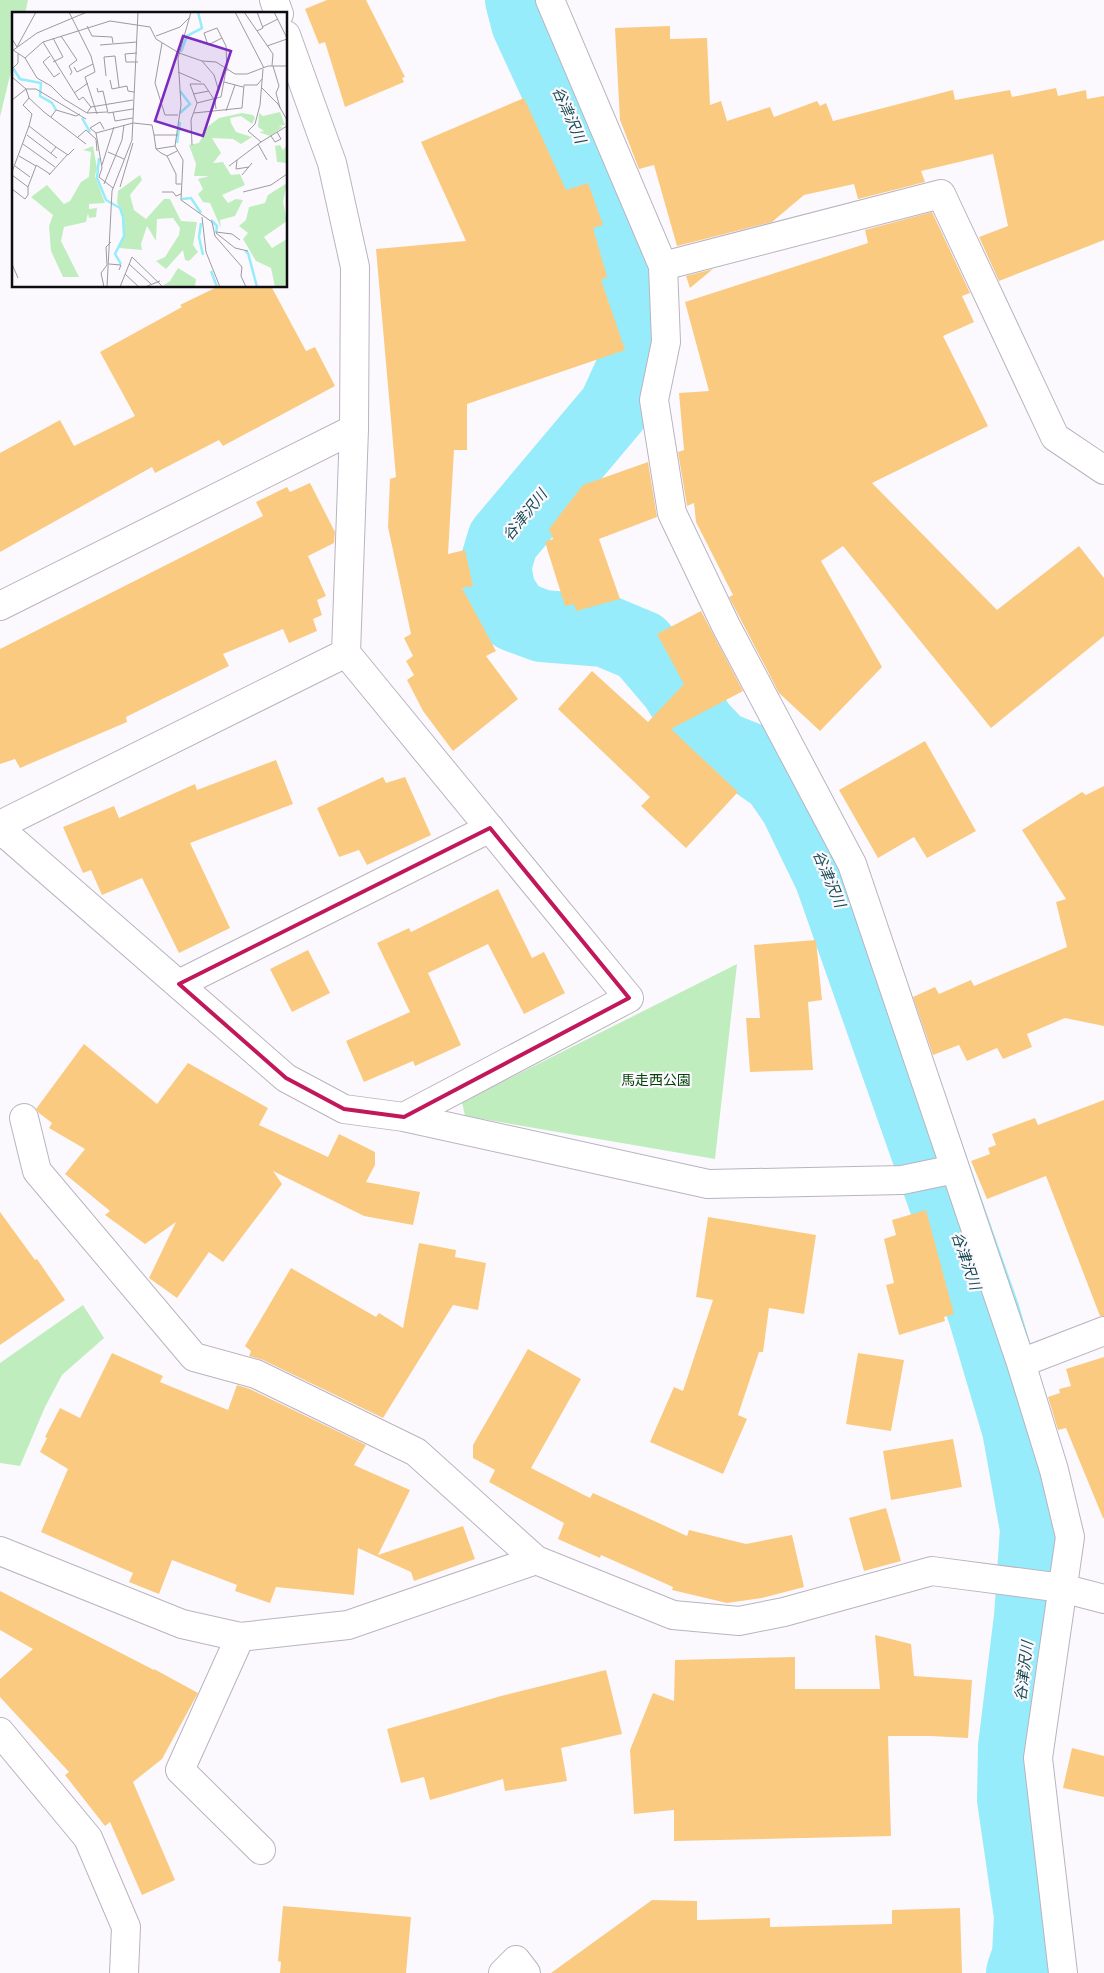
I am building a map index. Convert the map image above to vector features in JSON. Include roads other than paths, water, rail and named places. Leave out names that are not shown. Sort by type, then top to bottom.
[{"type":"street","points":[[274,0],[278,12]]},
{"type":"street","points":[[550,0],[663,266],[666,342],[654,400],[672,513],[726,626],[852,864],[1021,1363],[1054,1470],[1070,1537],[1038,1758],[1063,1973]]},
{"type":"street","points":[[288,41],[332,163],[355,267],[354,429],[346,652],[629,998],[404,1117]]},
{"type":"street","points":[[663,266],[941,194],[1056,437],[1104,470]]},
{"type":"street","points":[[0,606],[354,429]]},
{"type":"street","points":[[346,652],[0,827],[286,1078],[344,1109],[404,1117],[708,1184],[902,1180],[955,1169]]},
{"type":"street","points":[[179,984],[490,828]]},
{"type":"street","points":[[24,1118],[37,1171],[194,1356],[256,1374],[416,1452],[536,1560],[673,1615],[739,1621],[784,1612],[932,1571],[1062,1588],[1104,1599]]},
{"type":"street","points":[[1021,1363],[1104,1331]]},
{"type":"street","points":[[0,1551],[182,1624],[240,1637],[348,1625],[536,1560]]},
{"type":"street","points":[[240,1637],[180,1770],[261,1850]]},
{"type":"street","points":[[0,1732],[88,1838],[126,1927],[124,1973]]},
{"type":"street","points":[[503,1973],[516,1960],[526,1973]]},
{"type":"waterway","name":"谷津沢川","points":[[521,0],[527,23],[618,221],[634,271],[638,323],[631,371],[614,408],[503,540],[495,567],[500,593],[515,616],[542,626],[605,631],[641,646],[675,686],[700,726],[720,747],[750,759],[777,778],[795,804],[830,876],[984,1314],[1018,1429],[1036,1529],[1030,1617],[1014,1747],[1013,1799],[1030,1916],[1028,1955],[1022,1973]]},
{"type":"park label","name":"馬走西公園","points":[[656,1080]]}]
